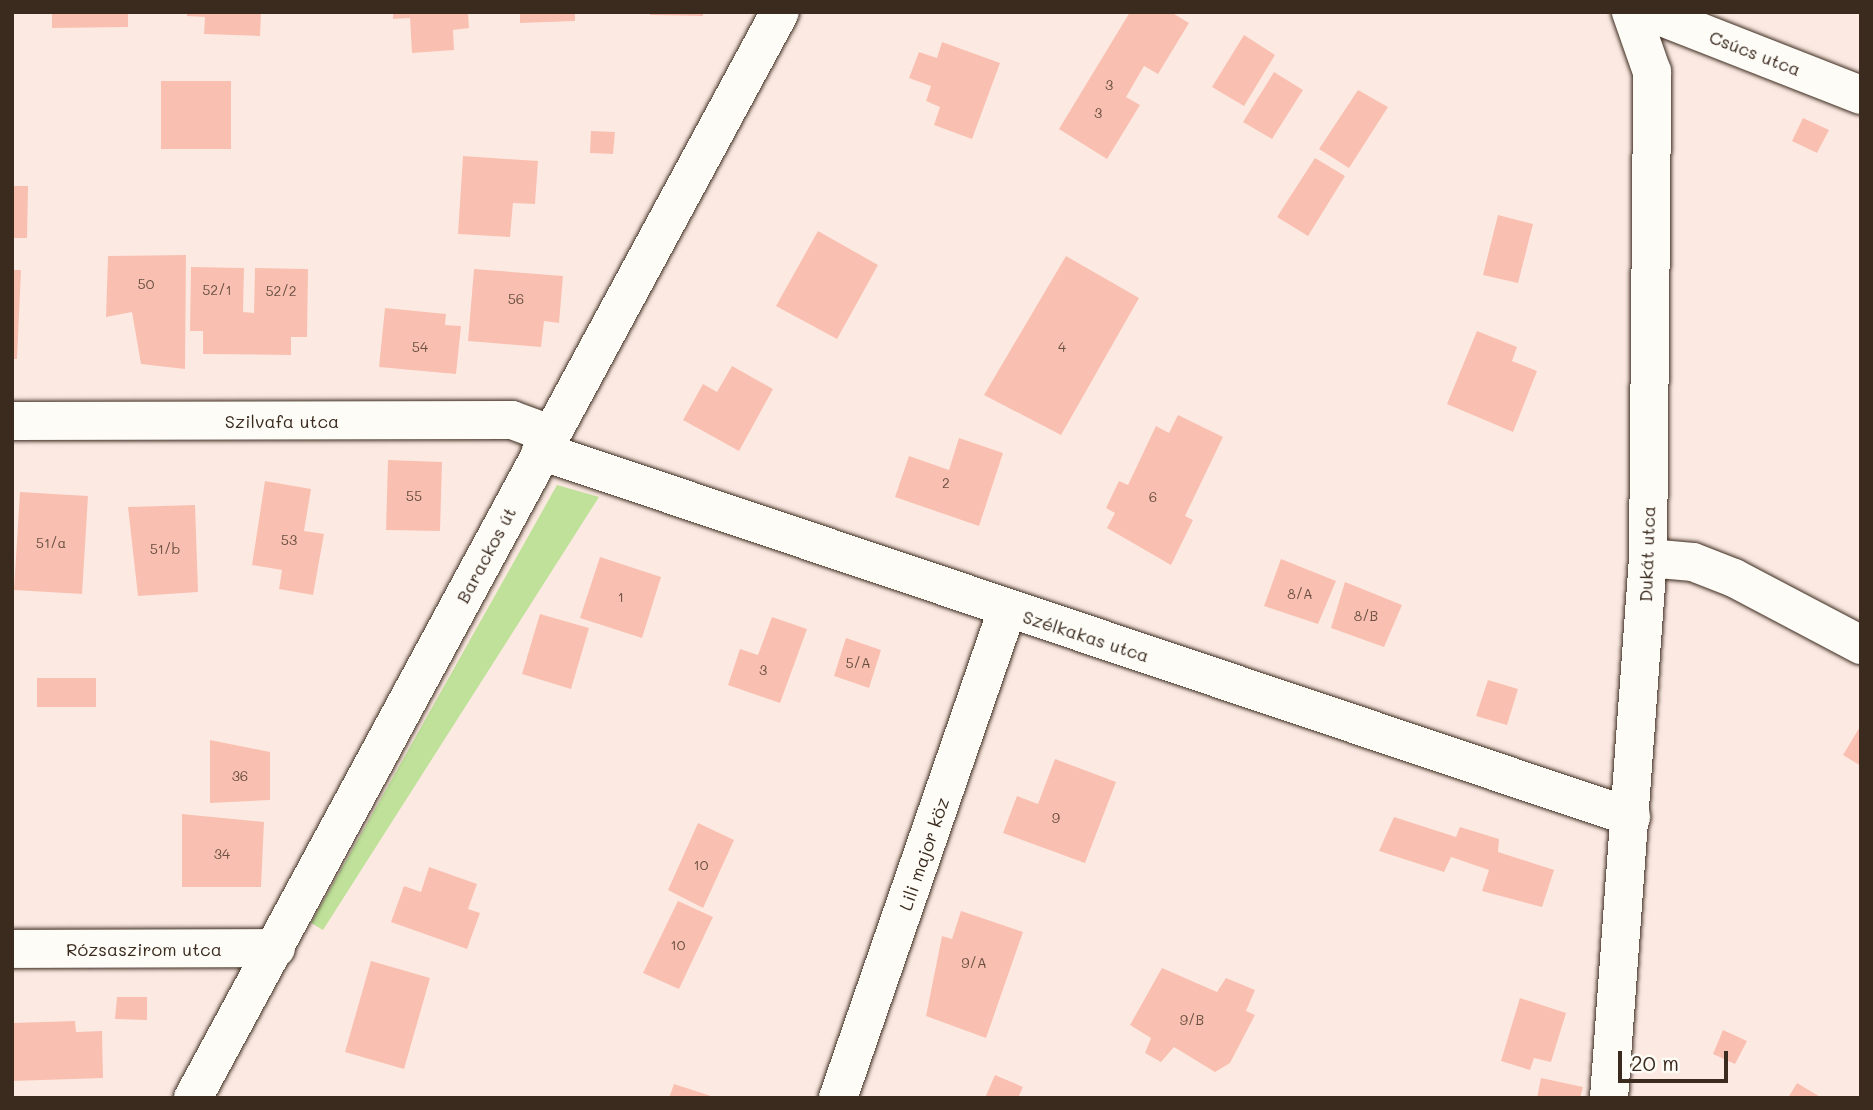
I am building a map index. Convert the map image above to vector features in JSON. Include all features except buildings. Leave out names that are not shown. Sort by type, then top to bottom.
[{"type":"street","name":"Barackos út","points":[[193,1098],[780,12]]},
{"type":"street","name":"Dukát utca","points":[[1609,1098],[1648,558],[1652,72],[1631,12]]},
{"type":"street","name":"Csúcs utca","points":[[1650,12],[1861,95]]},
{"type":"street","name":"Szilvafa utca","points":[[12,421],[512,420],[546,442]]},
{"type":"street","name":"Szélkakas utca","points":[[546,442],[1007,610],[1631,817]]},
{"type":"street","points":[[1648,558],[1693,562],[1734,578],[1861,645]]},
{"type":"street","name":"Lili major köz","points":[[838,1098],[1007,610]]},
{"type":"street","name":"Rózsaszirom utca","points":[[12,949],[276,948]]},
{"type":"green space","points":[[557,485],[599,497],[323,930],[311,923]]}]
